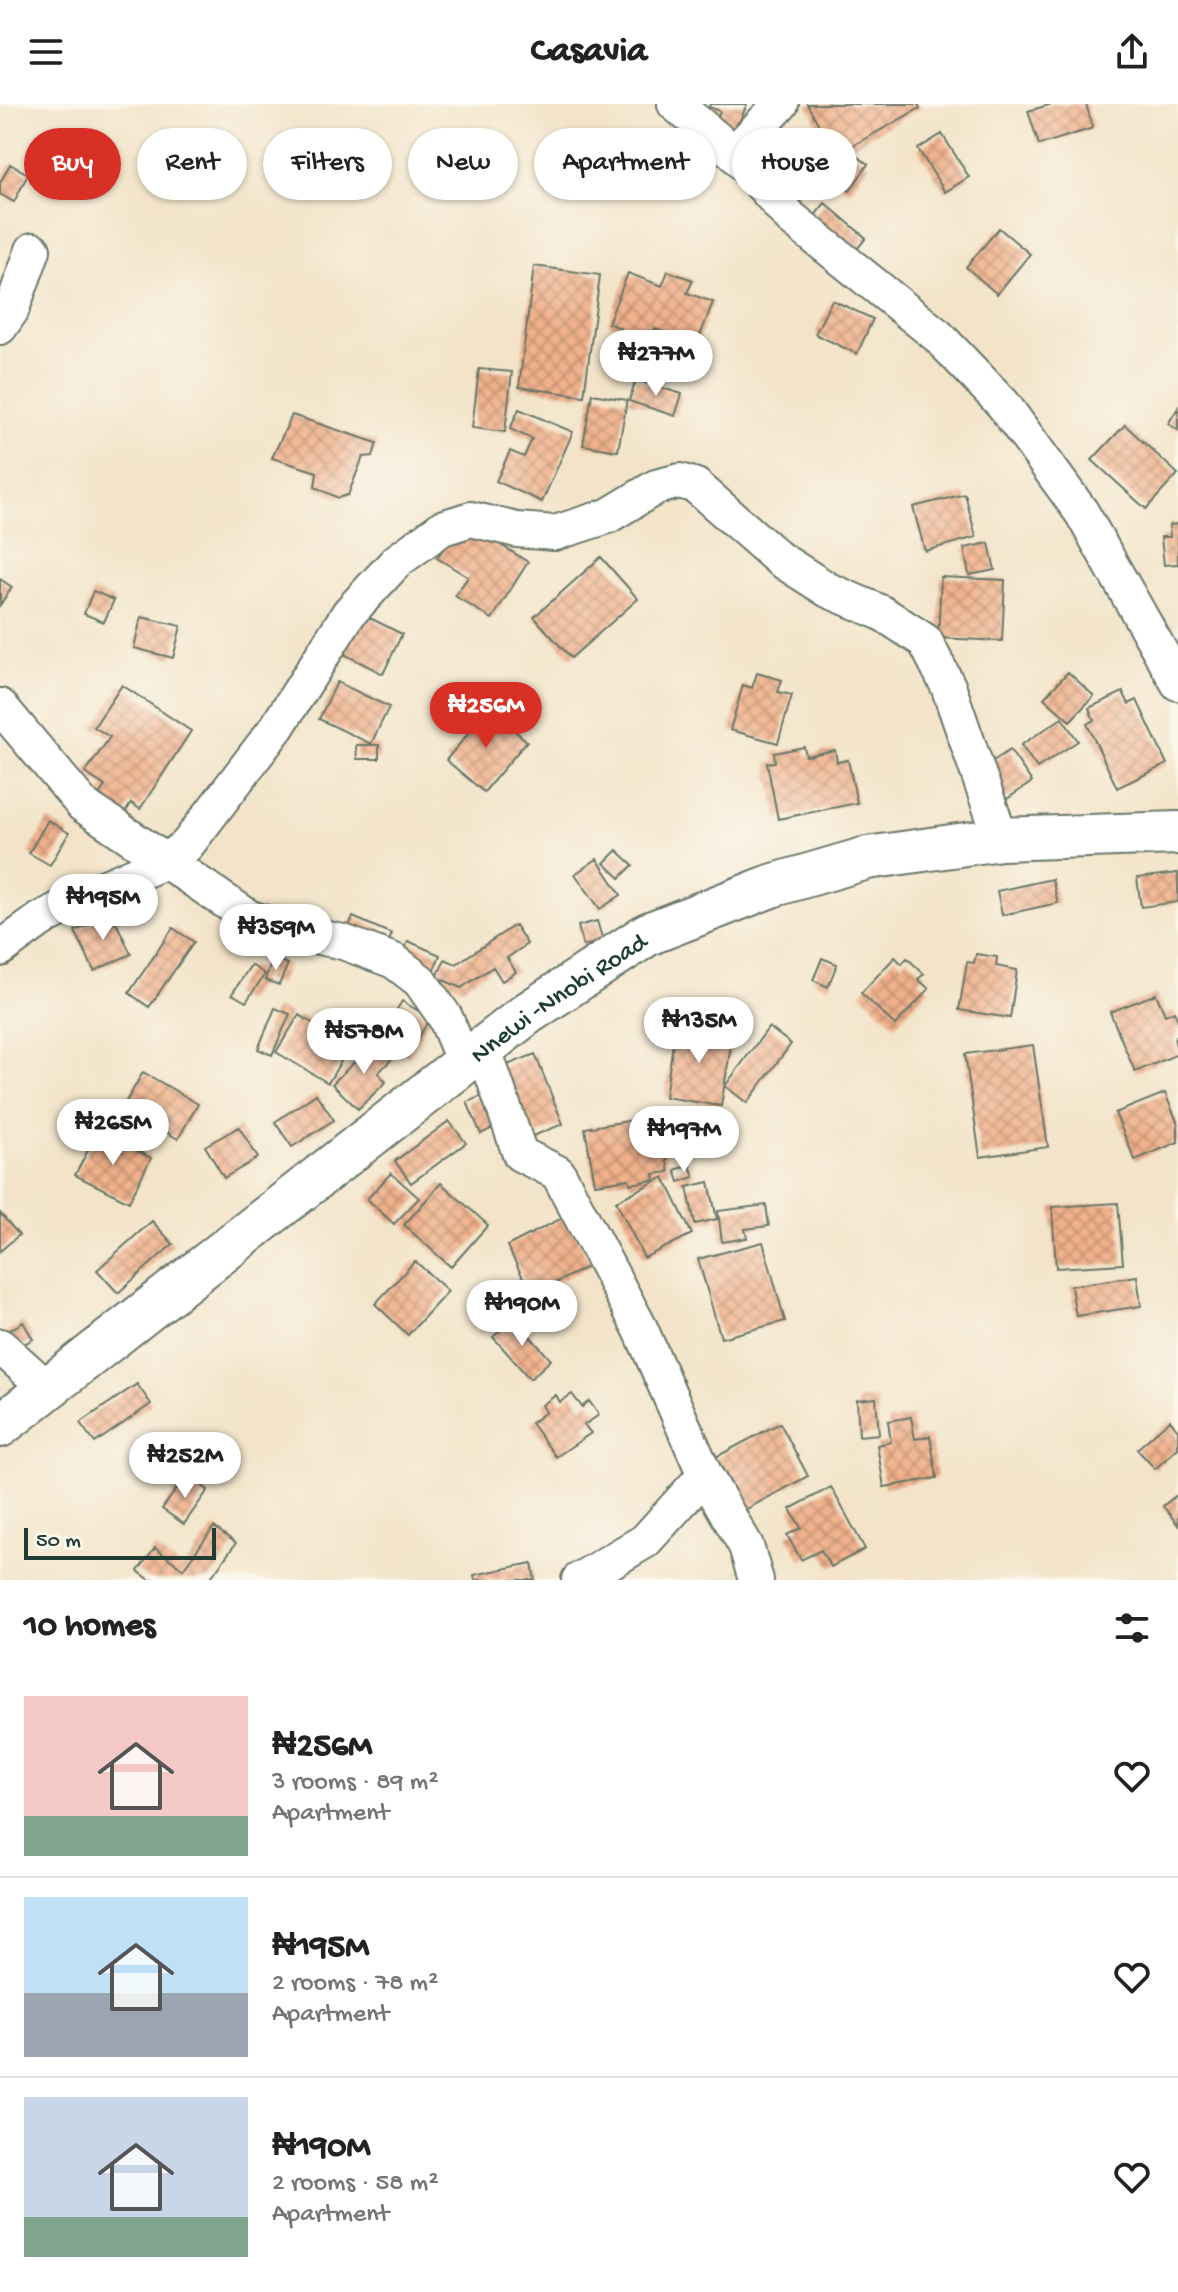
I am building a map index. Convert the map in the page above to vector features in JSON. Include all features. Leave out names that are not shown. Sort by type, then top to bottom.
[{"type":"main road","name":"Nnewi -Nnobi Road","points":[[0,1426],[528,1013],[648,934],[771,886],[867,858],[1001,839],[1178,833]]},
{"type":"street","points":[[675,104],[732,151]]},
{"type":"street","points":[[758,128],[781,104]]},
{"type":"street","points":[[775,200],[791,218],[938,336],[1003,404],[1082,513],[1178,683]]},
{"type":"street","points":[[0,327],[11,311],[33,250]]},
{"type":"street","points":[[0,949],[40,920],[82,897],[164,862],[187,845],[277,727],[349,613],[397,561],[442,528],[471,519],[517,530],[555,533],[608,516],[656,487],[680,481],[696,486],[778,558],[828,590],[882,613],[925,641],[948,686],[1001,839]]},
{"type":"street","points":[[0,706],[83,805],[164,862],[198,881],[250,918],[343,942],[394,961],[420,981],[473,1055],[520,1154],[558,1173],[640,1328],[705,1475],[746,1546],[756,1580]]},
{"type":"street","points":[[0,1346],[48,1389]]},
{"type":"street","points":[[579,1580],[645,1541],[705,1475]]},
{"type":"building","points":[[710,104],[747,104],[737,128],[732,128],[732,132],[715,124],[720,111],[709,107]]},
{"type":"building","points":[[807,104],[918,104],[920,108],[857,143],[857,128],[821,128]]},
{"type":"building","points":[[1052,104],[1086,104],[1093,128],[1039,145],[1028,111]]},
{"type":"building","points":[[942,134],[969,177],[945,192],[918,149]]},
{"type":"building","points":[[857,156],[868,164],[857,180]]},
{"type":"building","points":[[10,164],[24,172],[24,182],[14,202],[0,194],[0,183]]},
{"type":"building","points":[[825,203],[866,238],[849,259],[808,224]]},
{"type":"building","points":[[999,228],[1030,254],[997,294],[966,267]]},
{"type":"building","points":[[534,266],[600,275],[584,396],[519,387]]},
{"type":"building","points":[[668,271],[693,280],[687,293],[713,302],[684,377],[656,366],[668,334],[655,329],[643,360],[612,349],[620,328],[608,323],[628,273],[662,286]]},
{"type":"building","points":[[832,300],[873,319],[857,354],[815,334]]},
{"type":"building","points":[[479,369],[512,372],[505,432],[472,428]]},
{"type":"building","points":[[636,380],[682,394],[675,416],[629,401]]},
{"type":"building","points":[[592,394],[627,400],[618,451],[583,445]]},
{"type":"building","points":[[1178,408],[1178,430],[1168,424]]},
{"type":"building","points":[[519,409],[573,432],[542,502],[496,481],[510,451],[524,457],[532,439],[510,429]]},
{"type":"building","points":[[292,415],[377,443],[373,456],[363,457],[348,495],[338,498],[315,487],[317,472],[272,458]]},
{"type":"building","points":[[1125,425],[1178,474],[1146,509],[1092,460]]},
{"type":"building","points":[[965,494],[976,537],[925,551],[913,507]]},
{"type":"building","points":[[1178,524],[1178,564],[1164,565],[1161,537],[1170,537],[1169,525]]},
{"type":"building","points":[[474,528],[528,562],[492,619],[455,596],[468,577],[437,558],[453,534],[466,541]]},
{"type":"building","points":[[989,543],[995,570],[969,575],[964,548]]},
{"type":"building","points":[[601,557],[638,599],[571,658],[534,617]]},
{"type":"building","points":[[941,577],[1005,580],[1002,641],[938,638]]},
{"type":"building","points":[[0,579],[12,587],[0,605]]},
{"type":"building","points":[[93,591],[114,600],[104,622],[84,614]]},
{"type":"building","points":[[364,615],[402,634],[383,674],[344,654]]},
{"type":"building","points":[[141,617],[181,626],[173,658],[134,648]]},
{"type":"building","points":[[1068,672],[1094,696],[1070,721],[1044,698]]},
{"type":"building","points":[[757,673],[782,680],[778,692],[792,695],[778,743],[730,730],[743,685],[752,688]]},
{"type":"building","points":[[337,682],[389,707],[371,744],[319,719]]},
{"type":"building","points":[[122,685],[191,731],[140,809],[131,803],[123,817],[96,799],[105,786],[85,773],[110,737],[94,727]]},
{"type":"building","points":[[1123,692],[1129,704],[1137,700],[1167,764],[1117,788],[1087,724],[1094,720],[1089,708]]},
{"type":"building","points":[[489,709],[527,741],[484,792],[446,760]]},
{"type":"building","points":[[1062,718],[1078,741],[1037,768],[1021,745]]},
{"type":"building","points":[[356,745],[379,745],[379,759],[357,759]]},
{"type":"building","points":[[804,747],[806,756],[835,750],[837,762],[848,760],[857,803],[778,819],[767,763],[775,762],[774,753]]},
{"type":"building","points":[[1010,750],[1032,782],[1001,803],[979,770]]},
{"type":"building","points":[[48,820],[69,833],[50,865],[29,853]]},
{"type":"building","points":[[617,850],[633,865],[620,878],[604,863]]},
{"type":"building","points":[[597,859],[621,895],[600,909],[575,874]]},
{"type":"building","points":[[1178,873],[1178,902],[1141,907],[1137,878]]},
{"type":"building","points":[[1052,879],[1058,903],[1002,915],[997,891]]},
{"type":"building","points":[[112,914],[131,954],[94,971],[75,931]]},
{"type":"building","points":[[353,917],[392,934],[383,954],[344,937]]},
{"type":"building","points":[[597,921],[603,941],[583,946],[578,926]]},
{"type":"building","points":[[515,925],[527,944],[507,958],[516,972],[502,981],[493,967],[461,988],[437,977],[445,959],[456,964]]},
{"type":"building","points":[[173,928],[194,942],[149,1007],[129,993]]},
{"type":"building","points":[[408,941],[440,955],[431,977],[399,962]]},
{"type":"building","points":[[976,954],[997,957],[996,966],[1017,970],[1010,1018],[959,1010],[967,962],[974,963]]},
{"type":"building","points":[[895,957],[902,964],[907,958],[924,974],[918,979],[929,989],[895,1025],[861,993]]},
{"type":"building","points":[[273,958],[288,964],[279,985],[265,980]]},
{"type":"building","points":[[822,958],[837,964],[828,987],[813,980]]},
{"type":"building","points":[[251,965],[265,974],[246,1002],[232,994]]},
{"type":"building","points":[[1156,994],[1165,1015],[1174,1011],[1178,1021],[1178,1036],[1174,1038],[1178,1054],[1135,1072],[1110,1012]]},
{"type":"building","points":[[402,1001],[430,1018],[408,1056],[379,1039]]},
{"type":"building","points":[[275,1008],[290,1014],[272,1055],[258,1049]]},
{"type":"building","points":[[299,1015],[350,1046],[328,1083],[276,1052]]},
{"type":"building","points":[[676,1024],[733,1033],[721,1106],[665,1097]]},
{"type":"building","points":[[769,1027],[791,1044],[747,1103],[725,1086]]},
{"type":"building","points":[[375,1042],[392,1059],[378,1073],[386,1082],[358,1109],[332,1084]]},
{"type":"building","points":[[1033,1045],[1048,1147],[980,1157],[965,1054]]},
{"type":"building","points":[[535,1054],[563,1124],[523,1140],[495,1070]]},
{"type":"building","points":[[143,1072],[198,1104],[178,1139],[123,1107]]},
{"type":"building","points":[[1165,1093],[1178,1124],[1178,1142],[1135,1160],[1115,1113]]},
{"type":"building","points":[[316,1094],[334,1120],[292,1147],[275,1122]]},
{"type":"building","points":[[482,1096],[495,1127],[481,1134],[467,1102]]},
{"type":"building","points":[[659,1116],[669,1172],[654,1174],[655,1180],[630,1184],[629,1179],[595,1184],[585,1128]]},
{"type":"building","points":[[449,1121],[466,1143],[411,1183],[395,1161]]},
{"type":"building","points":[[239,1127],[258,1158],[224,1178],[205,1146]]},
{"type":"building","points":[[98,1131],[151,1158],[129,1202],[75,1175]]},
{"type":"building","points":[[690,1165],[694,1177],[679,1182],[675,1170]]},
{"type":"building","points":[[391,1173],[419,1198],[394,1224],[367,1199]]},
{"type":"building","points":[[664,1177],[692,1234],[644,1258],[616,1201]]},
{"type":"building","points":[[709,1182],[717,1219],[695,1224],[687,1187]]},
{"type":"building","points":[[441,1183],[488,1225],[451,1267],[404,1225]]},
{"type":"building","points":[[1118,1203],[1123,1264],[1056,1268],[1052,1207]]},
{"type":"building","points":[[766,1205],[769,1226],[745,1229],[747,1238],[722,1242],[718,1211]]},
{"type":"building","points":[[0,1213],[19,1235],[0,1251]]},
{"type":"building","points":[[566,1216],[591,1265],[549,1286],[560,1309],[543,1317],[507,1246]]},
{"type":"building","points":[[152,1221],[173,1244],[118,1293],[97,1270]]},
{"type":"building","points":[[763,1242],[785,1321],[721,1338],[698,1259]]},
{"type":"building","points":[[415,1261],[448,1291],[408,1335],[375,1304]]},
{"type":"building","points":[[1137,1276],[1141,1306],[1076,1316],[1071,1286]]},
{"type":"building","points":[[514,1318],[551,1360],[530,1379],[493,1337]]},
{"type":"building","points":[[23,1322],[33,1339],[15,1349],[5,1333]]},
{"type":"building","points":[[137,1384],[151,1404],[95,1443],[80,1423]]},
{"type":"building","points":[[572,1394],[582,1407],[589,1401],[599,1415],[584,1425],[591,1433],[556,1457],[531,1423],[546,1412],[542,1405],[556,1395],[560,1402]]},
{"type":"building","points":[[876,1398],[879,1434],[859,1436],[857,1400]]},
{"type":"building","points":[[911,1417],[915,1439],[930,1436],[937,1478],[884,1487],[877,1445],[891,1442],[888,1421]]},
{"type":"building","points":[[1170,1420],[1178,1430],[1178,1448],[1155,1469],[1137,1449]]},
{"type":"building","points":[[780,1423],[808,1476],[745,1510],[716,1457]]},
{"type":"building","points":[[187,1475],[208,1490],[184,1524],[162,1509]]},
{"type":"building","points":[[831,1487],[865,1549],[831,1567],[821,1550],[801,1560],[787,1535],[801,1528],[790,1509]]},
{"type":"building","points":[[1178,1494],[1178,1525],[1163,1506]]},
{"type":"building","points":[[214,1527],[236,1543],[209,1580],[150,1580],[138,1571],[155,1548],[183,1569]]},
{"type":"building","points":[[532,1563],[535,1580],[475,1580],[474,1575]]}]
